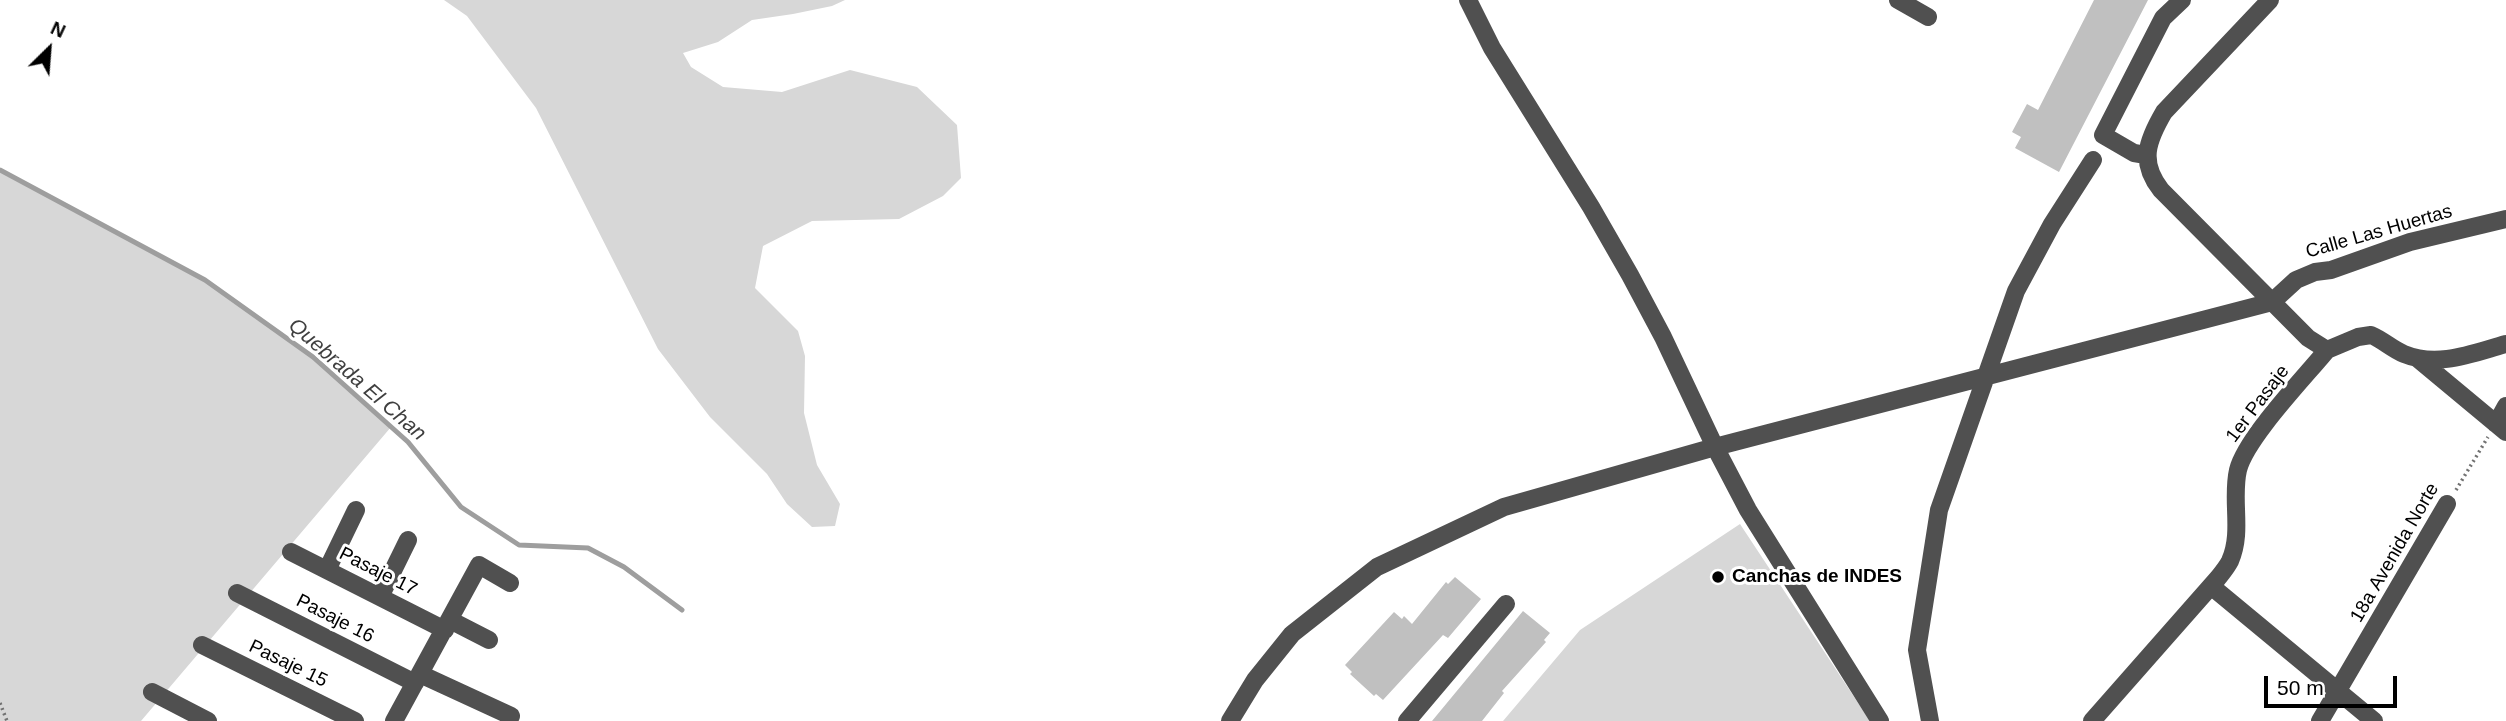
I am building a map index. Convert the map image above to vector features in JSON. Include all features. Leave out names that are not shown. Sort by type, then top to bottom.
[{"type":"street","points":[[1468,0],[1492,48],[1572,175],[1630,275],[1748,510],[1880,721]]},
{"type":"street","points":[[1898,0],[1928,17]]},
{"type":"street","points":[[2146,155],[2134,152],[2103,135],[2163,18],[2182,0]]},
{"type":"street","points":[[2270,0],[2164,112],[2151,133],[2146,155],[2151,178],[2308,338],[2327,350],[2358,337],[2371,335],[2406,355],[2432,361],[2451,359],[2506,344]]},
{"type":"street","points":[[1930,721],[1917,650],[1940,510],[2016,291],[2052,224],[2093,160]]},
{"type":"street","name":"Calle Las Huertas","points":[[2272,302],[2296,280],[2315,272],[2331,270],[2410,242],[2506,219]]},
{"type":"street","points":[[1230,721],[1255,680],[1292,634],[1377,568],[1504,507],[1715,447],[2272,302]]},
{"type":"street","name":"1er Pasaje","points":[[2092,721],[2230,561],[2236,538],[2235,485],[2238,468],[2249,446],[2327,350]]},
{"type":"street","points":[[2417,358],[2501,428],[2506,405]]},
{"type":"street","name":"18a Avenida Norte","points":[[2320,721],[2447,504]]},
{"type":"street","points":[[327,570],[356,510]]},
{"type":"street","points":[[380,597],[408,540]]},
{"type":"street","name":"Pasaje 17","points":[[292,552],[380,597],[489,640]]},
{"type":"street","points":[[394,721],[479,565],[510,583]]},
{"type":"street","points":[[2211,586],[2375,721]]},
{"type":"street","name":"Pasaje 16","points":[[237,593],[418,678],[511,716]]},
{"type":"street","points":[[1407,721],[1506,604]]},
{"type":"street","name":"Pasaje 15","points":[[202,645],[355,721]]},
{"type":"street","points":[[152,692],[208,721]]},
{"type":"path","name":"18a Avenida Norte","points":[[2447,504],[2501,428]]},
{"type":"path","points":[[0,703],[7,721]]},
{"type":"shaded area","points":[[444,0],[845,0],[832,6],[752,20],[718,42],[683,53],[691,67],[723,87],[782,92],[850,70],[917,87],[957,125],[961,178],[943,196],[899,219],[812,221],[763,246],[755,288],[798,331],[805,356],[804,413],[817,465],[840,504],[835,526],[812,527],[787,504],[767,474],[710,417],[658,349],[536,108],[467,16]]},
{"type":"shaded area","points":[[0,170],[205,280],[313,357],[391,427],[141,721],[0,721]]},
{"type":"shaded area","name":"Canchas de INDES","points":[[1740,524],[1870,721],[1503,721],[1580,630]]},
{"type":"building","points":[[2094,0],[2148,0],[2059,172],[2015,148],[2021,137],[2012,132],[2027,104],[2038,110]]},
{"type":"building","points":[[1455,577],[1481,599],[1448,638],[1443,635],[1383,700],[1376,694],[1374,696],[1350,674],[1352,672],[1345,665],[1394,612],[1402,619],[1404,616],[1412,624],[1446,582],[1448,584]]},
{"type":"building","points":[[1523,611],[1550,633],[1544,640],[1546,642],[1502,691],[1504,693],[1482,721],[1432,721]]},
{"type":"waterway","name":"Quebrada El Chan","points":[[0,170],[205,280],[313,357],[408,442],[461,507],[519,545],[588,548],[624,567],[682,610]]},
{"type":"place","name":"Canchas de INDES","points":[[1718,577]]}]
